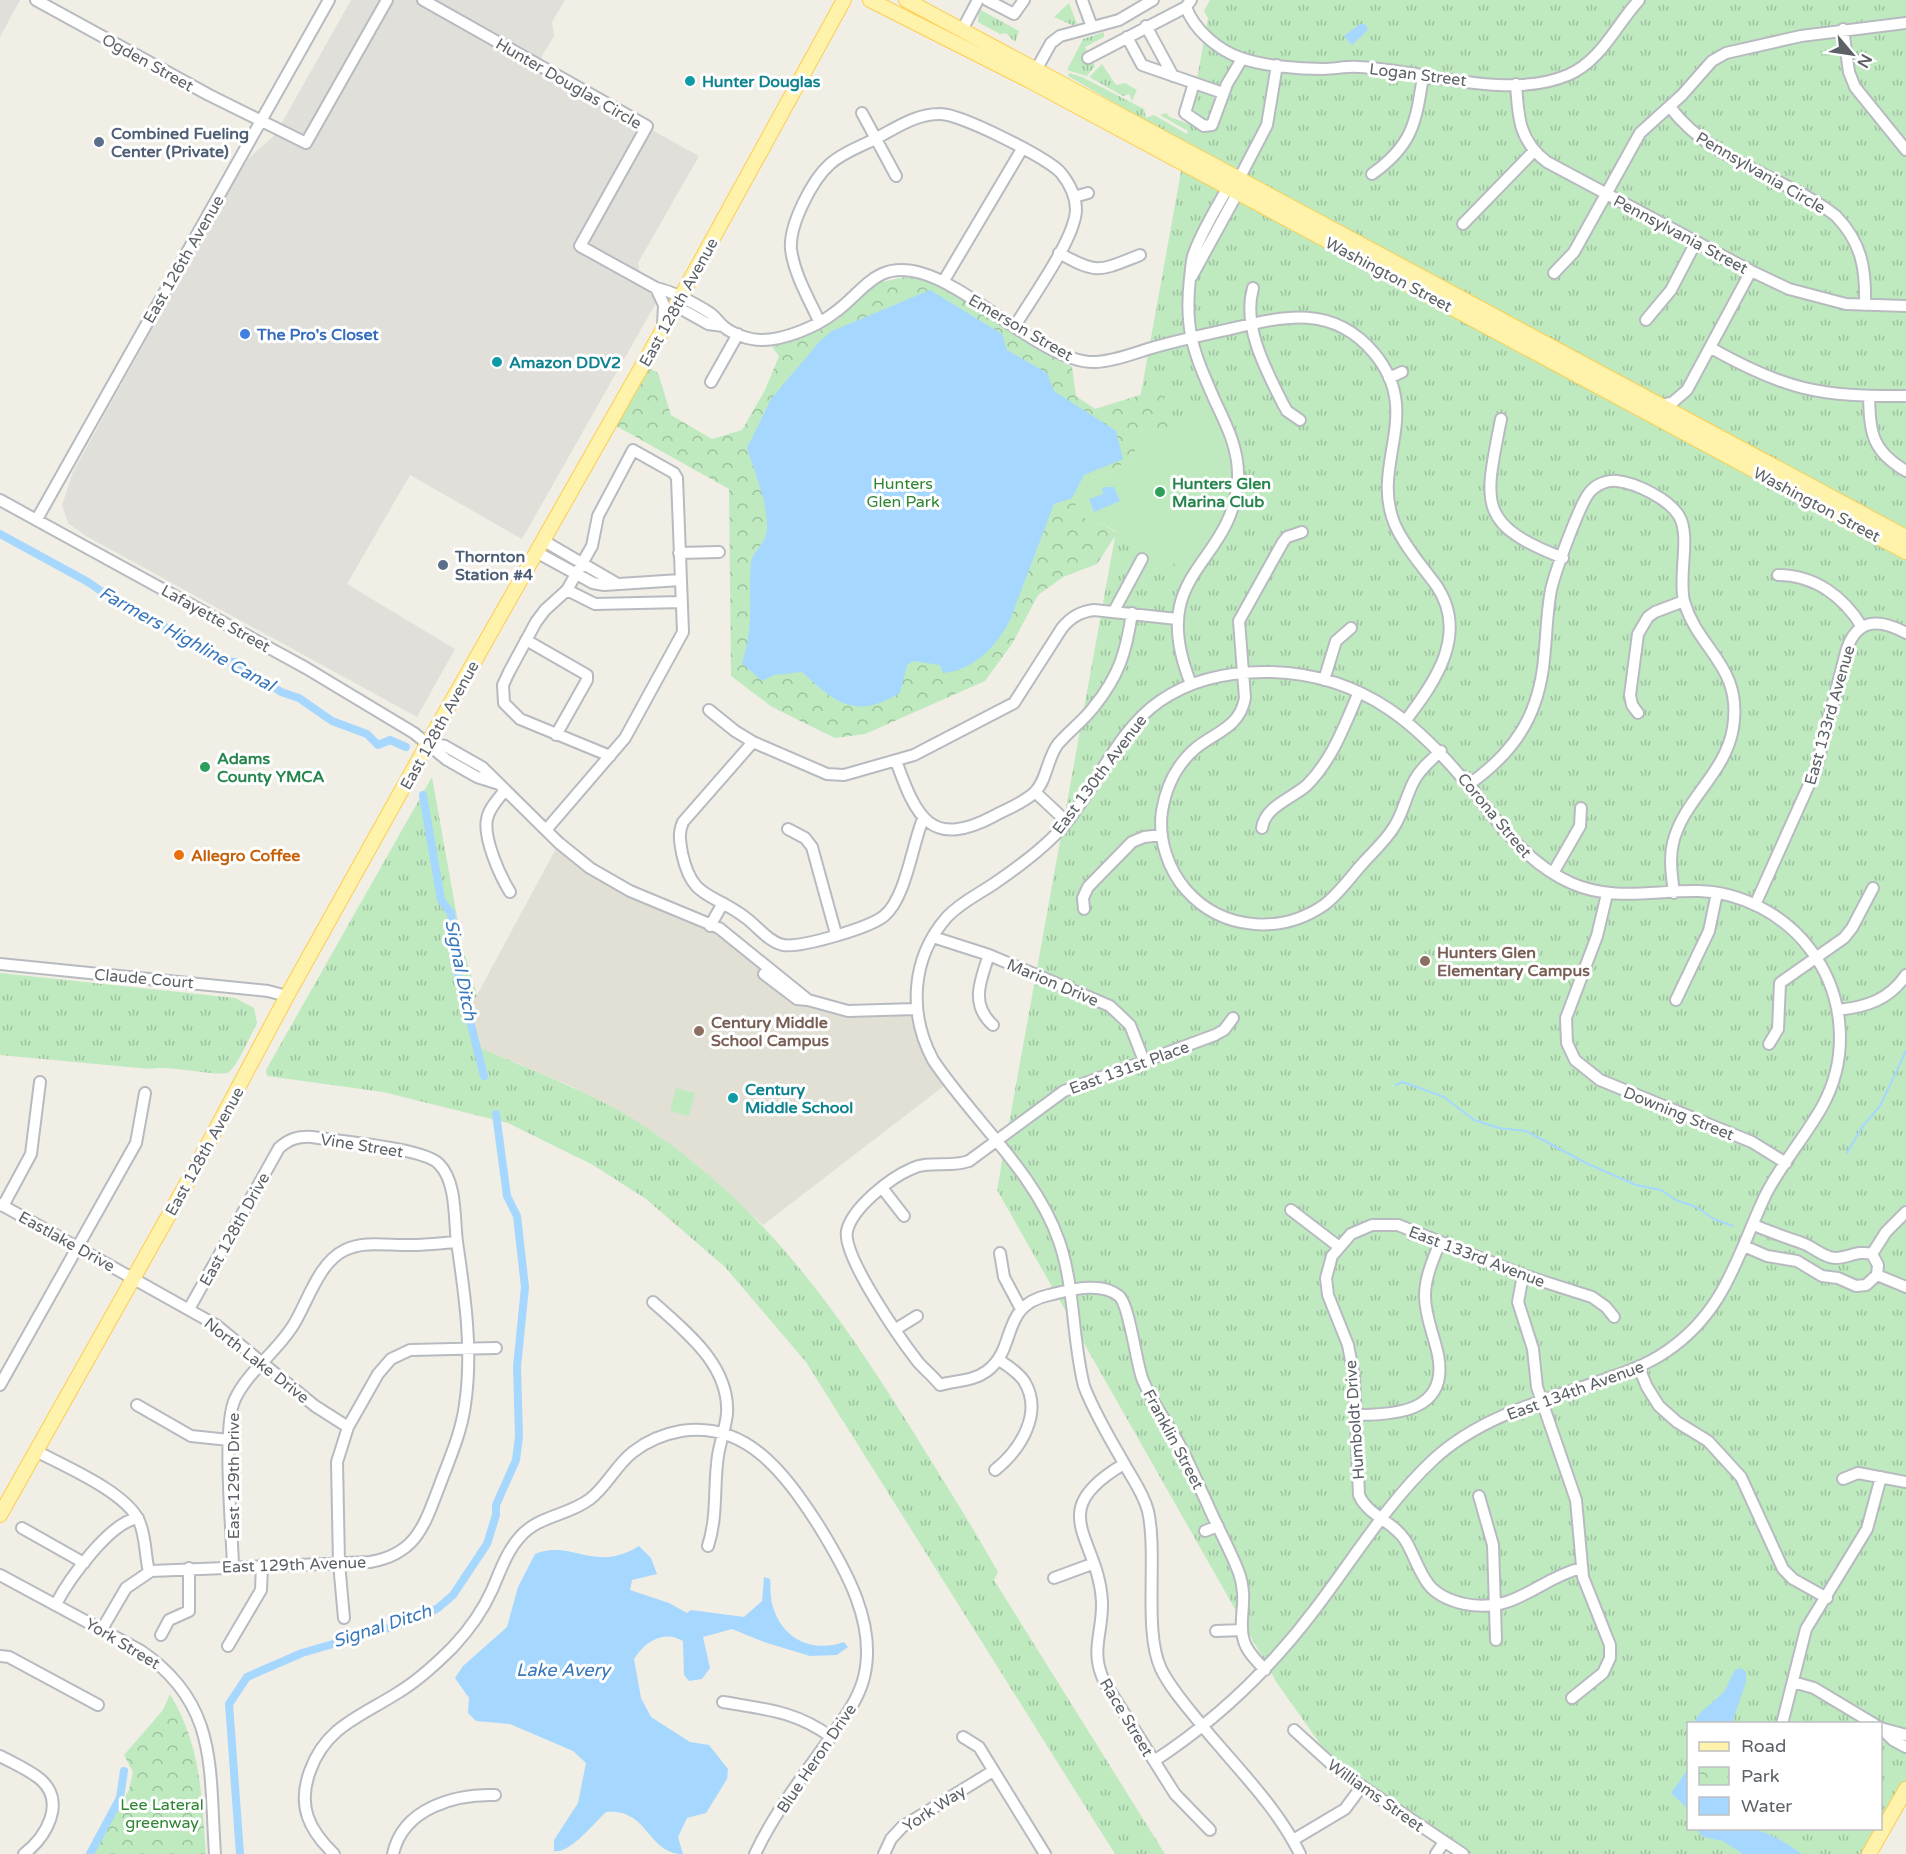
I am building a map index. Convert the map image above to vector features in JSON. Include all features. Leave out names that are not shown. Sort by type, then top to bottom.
[{"type":"main road","name":"East 128th Avenue","points":[[0,1515],[134,1277],[428,742],[679,302],[844,0]]},
{"type":"main road","name":"Washington Street","points":[[870,0],[1033,75]]},
{"type":"main road","name":"Washington Street","points":[[906,0],[962,30],[1033,75],[1235,186],[1676,421],[1906,537]]},
{"type":"main road","name":"Washington Street","points":[[1235,186],[1660,406],[1676,421],[1906,552]]},
{"type":"main road","points":[[1869,1854],[1906,1789]]},
{"type":"street","name":"Ogden Street","points":[[36,0],[261,121]]},
{"type":"street","name":"East 126th Avenue","points":[[37,519],[329,0]]},
{"type":"street","points":[[261,121],[306,143],[387,0]]},
{"type":"street","name":"Hunter Douglas Circle","points":[[423,0],[647,126],[580,246],[679,302]]},
{"type":"street","points":[[962,30],[978,0]]},
{"type":"street","points":[[987,0],[1014,14],[1024,0]]},
{"type":"street","points":[[1082,0],[1092,27]]},
{"type":"street","points":[[1033,75],[1054,40],[1119,20],[1153,0]]},
{"type":"street","name":"Logan Street","points":[[1189,3],[1189,17],[1210,40],[1226,52],[1242,58],[1277,65],[1323,69],[1358,67],[1423,76],[1516,84],[1560,78],[1588,64],[1639,0]]},
{"type":"street","points":[[1088,58],[1189,3]]},
{"type":"street","points":[[1554,273],[1574,252],[1640,133],[1670,107],[1703,68],[1721,55],[1843,29],[1906,23]]},
{"type":"street","points":[[1146,26],[1173,76]]},
{"type":"street","points":[[1843,29],[1849,72],[1855,87],[1906,150]]},
{"type":"street","points":[[1127,37],[1142,65],[1223,93]]},
{"type":"street","points":[[1194,84],[1185,114],[1204,126],[1212,126],[1223,93],[1242,58]]},
{"type":"street","points":[[1191,684],[1180,654],[1177,619],[1188,583],[1233,507],[1238,474],[1232,439],[1195,355],[1190,338],[1186,302],[1195,250],[1235,186],[1267,125],[1277,65]]},
{"type":"street","points":[[1372,174],[1394,158],[1409,136],[1416,119],[1423,76]]},
{"type":"street","name":"Pennsylvania Street","points":[[1516,84],[1519,125],[1534,151],[1547,162],[1751,271],[1811,296],[1865,305],[1906,306]]},
{"type":"street","name":"Pennsylvania Circle","points":[[1670,107],[1700,139],[1836,216],[1850,231],[1860,250],[1865,271],[1865,305]]},
{"type":"street","points":[[862,113],[896,176]]},
{"type":"street","points":[[819,321],[794,261],[792,236],[795,222],[825,169],[836,159],[911,119],[928,114],[946,114],[966,120],[1022,149],[1061,173],[1074,197],[1074,223],[1059,253],[1015,326]]},
{"type":"street","points":[[943,282],[1022,149]]},
{"type":"street","points":[[1463,224],[1534,151]]},
{"type":"street","points":[[1074,197],[1088,193]]},
{"type":"street","points":[[1646,320],[1671,290],[1696,242]]},
{"type":"street","points":[[1059,253],[1084,267],[1097,270],[1140,255]]},
{"type":"street","name":"Emerson Street","points":[[679,302],[712,315],[723,326],[738,334],[754,339],[777,338],[836,313],[865,284],[879,276],[896,271],[916,272],[943,282],[1058,352],[1082,361],[1111,360],[1190,338],[1290,316],[1330,322],[1361,340],[1373,352],[1389,378],[1398,415],[1397,434],[1387,477],[1391,515],[1404,542],[1440,592],[1449,622],[1449,641],[1443,664],[1406,720]]},
{"type":"street","points":[[1676,421],[1687,390],[1751,271]]},
{"type":"street","points":[[656,288],[664,305],[662,331]]},
{"type":"street","points":[[1253,288],[1249,303],[1259,351],[1287,411],[1300,420]]},
{"type":"street","points":[[711,382],[738,334]]},
{"type":"street","points":[[1711,348],[1773,380],[1818,393],[1906,396]]},
{"type":"street","points":[[1389,378],[1402,372]]},
{"type":"street","points":[[1769,391],[1773,380]]},
{"type":"street","points":[[1660,406],[1672,402],[1687,390]]},
{"type":"street","points":[[1869,396],[1871,427],[1869,443],[1906,471]]},
{"type":"street","points":[[1501,419],[1489,485],[1493,507],[1505,527],[1515,537],[1563,558]]},
{"type":"street","points":[[546,830],[610,756],[625,738],[677,647],[683,632],[677,478],[674,473],[633,450],[598,516],[592,546],[583,563],[567,590],[545,610],[526,640],[503,685],[504,703],[520,719],[610,756]]},
{"type":"street","points":[[1602,470],[1604,483]]},
{"type":"street","points":[[1468,785],[1511,746],[1531,712],[1542,673],[1551,590],[1585,500],[1595,487],[1604,483],[1628,483],[1647,492],[1672,508],[1688,523],[1680,575],[1684,602],[1695,625],[1726,672],[1733,698],[1733,730],[1724,758],[1678,827],[1672,851],[1674,893]]},
{"type":"street","name":"Lafayette Street","points":[[0,500],[306,668],[428,742],[447,760],[477,777],[496,783],[573,855],[616,884],[719,928],[743,945],[807,1000],[848,1011],[916,1009]]},
{"type":"street","points":[[1302,532],[1287,537],[1283,542],[1239,621],[1245,698],[1238,718],[1232,726],[1192,752],[1172,780],[1162,812],[1162,835],[1167,856],[1177,879],[1192,897],[1208,910],[1248,924],[1290,922],[1312,912],[1330,900],[1382,842],[1400,816],[1419,772],[1441,751]]},
{"type":"street","points":[[541,547],[583,563],[616,583]]},
{"type":"street","points":[[541,547],[576,574],[604,585],[680,580]]},
{"type":"street","points":[[679,553],[719,552]]},
{"type":"street","points":[[1114,611],[1142,559]]},
{"type":"street","points":[[1778,575],[1798,575],[1834,594],[1852,610],[1862,627],[1878,622],[1906,633]]},
{"type":"street","points":[[567,590],[595,604],[682,602]]},
{"type":"street","points":[[1638,713],[1632,705],[1630,695],[1638,634],[1648,618],[1655,612],[1684,602]]},
{"type":"street","points":[[709,710],[735,732],[753,742],[836,776],[914,755],[1014,703],[1071,618],[1084,611],[1114,611],[1177,619]]},
{"type":"street","points":[[896,761],[914,808],[923,819],[947,829],[973,827],[1035,792],[1059,744],[1093,709],[1122,663],[1127,650],[1132,613]]},
{"type":"street","name":"East 133rd Avenue","points":[[1755,904],[1812,780],[1848,644],[1862,627]]},
{"type":"street","points":[[1324,680],[1336,641],[1351,628]]},
{"type":"street","points":[[526,640],[588,675],[556,735]]},
{"type":"street","points":[[1726,672],[1739,666]]},
{"type":"street","name":"Corona Street","points":[[1191,684],[1244,673],[1280,673],[1324,680],[1359,692],[1406,720],[1441,751],[1517,845],[1553,873],[1578,886],[1607,894],[1631,896],[1717,893],[1755,904],[1782,921],[1803,940],[1817,958],[1831,984],[1838,1010]]},
{"type":"street","name":"East 130th Avenue","points":[[1191,684],[1167,696],[1137,721],[1067,822],[1015,868],[960,906],[933,937],[919,972],[916,1009],[923,1037],[933,1060],[1045,1208],[1059,1242],[1084,1386],[1092,1406],[1145,1502],[1149,1520],[1157,1659],[1173,1689],[1293,1840],[1300,1854]]},
{"type":"street","points":[[1262,828],[1263,821],[1272,810],[1298,793],[1323,767],[1359,692]]},
{"type":"street","points":[[753,742],[680,827],[679,837],[690,881],[697,888],[745,916],[775,942],[785,945],[802,944],[872,923],[891,908],[923,819]]},
{"type":"street","points":[[506,790],[489,813],[486,826],[499,874],[510,892]]},
{"type":"street","points":[[1035,792],[1067,822]]},
{"type":"street","points":[[1553,873],[1580,826],[1581,808]]},
{"type":"street","points":[[788,829],[805,838],[812,847],[836,934]]},
{"type":"street","points":[[1084,909],[1086,890],[1106,868],[1136,840],[1162,835]]},
{"type":"street","points":[[1769,1044],[1778,1029],[1780,983],[1839,942],[1852,928],[1873,888]]},
{"type":"street","points":[[1676,1000],[1709,931],[1717,893]]},
{"type":"street","name":"Downing Street","points":[[1607,894],[1597,936],[1566,1018],[1567,1043],[1575,1060],[1600,1080],[1752,1142],[1786,1163]]},
{"type":"street","points":[[710,926],[723,903]]},
{"type":"street","name":"Marion Drive","points":[[933,937],[989,955],[1110,1006],[1130,1024],[1144,1061]]},
{"type":"street","points":[[989,955],[979,983],[979,1001],[981,1012],[993,1025]]},
{"type":"street","name":"Claude Court","points":[[0,964],[268,991],[287,996]]},
{"type":"street","points":[[1838,1010],[1857,1008],[1879,1000],[1892,992],[1906,975]]},
{"type":"street","name":"East 134th Avenue","points":[[1154,1761],[1203,1726],[1265,1670],[1304,1624],[1416,1476],[1445,1449],[1482,1426],[1542,1401],[1639,1368],[1677,1344],[1705,1318],[1725,1289],[1766,1195],[1822,1108],[1834,1079],[1840,1042],[1838,1010]]},
{"type":"street","name":"East 131st Place","points":[[999,1360],[986,1372],[973,1379],[940,1385],[917,1361],[856,1269],[846,1235],[856,1211],[911,1169],[928,1164],[964,1163],[974,1159],[1064,1091],[1215,1035],[1224,1030],[1233,1018]]},
{"type":"street","points":[[2,1205],[31,1154],[40,1082]]},
{"type":"street","points":[[0,1385],[136,1143],[145,1093]]},
{"type":"street","name":"Vine Street","points":[[279,1149],[291,1139],[312,1137],[422,1154],[434,1159],[444,1169]]},
{"type":"street","name":"East 128th Drive","points":[[189,1309],[279,1149]]},
{"type":"street","name":"East 129th Avenue","points":[[149,1572],[233,1566],[370,1562],[392,1556],[412,1542],[421,1531],[461,1426],[466,1396],[467,1316],[450,1185],[444,1169]]},
{"type":"street","points":[[883,1189],[904,1216]]},
{"type":"street","name":"Eastlake Drive","points":[[2,1205],[134,1277]]},
{"type":"street","points":[[1291,1210],[1338,1246]]},
{"type":"street","points":[[1872,1254],[1886,1232],[1906,1212]]},
{"type":"street","name":"East 133rd Avenue","points":[[1338,1246],[1361,1228],[1386,1224],[1398,1225],[1523,1275],[1597,1300],[1614,1317]]},
{"type":"street","points":[[1754,1225],[1780,1237],[1801,1242],[1825,1256],[1842,1257],[1860,1252],[1872,1254]]},
{"type":"street","name":"East 129th Drive","points":[[233,1566],[229,1440],[230,1417],[236,1397],[294,1324],[327,1265],[344,1250],[368,1245],[457,1242]]},
{"type":"street","points":[[1356,1415],[1408,1411],[1421,1403],[1436,1384],[1439,1366],[1427,1317],[1425,1293],[1430,1266],[1440,1242]]},
{"type":"street","name":"Humboldt Drive","points":[[1338,1246],[1329,1262],[1327,1288],[1351,1358],[1359,1495],[1367,1507],[1402,1536],[1423,1576],[1437,1593],[1462,1604],[1495,1605],[1525,1596],[1562,1574],[1581,1568]]},
{"type":"street","points":[[1744,1246],[1767,1256],[1797,1261],[1822,1276],[1838,1278],[1856,1286],[1866,1285],[1877,1275],[1878,1265],[1872,1254]]},
{"type":"street","points":[[995,1470],[1013,1454],[1029,1424],[1031,1407],[1024,1381],[999,1360],[1012,1320],[1021,1308],[1004,1277],[1000,1253]]},
{"type":"street","points":[[1523,1275],[1518,1302],[1533,1349],[1534,1374],[1575,1500],[1581,1568],[1606,1633],[1610,1654],[1600,1677],[1572,1698]]},
{"type":"street","points":[[1877,1275],[1906,1287]]},
{"type":"street","name":"North Lake Drive","points":[[134,1277],[216,1324],[315,1406],[348,1427]]},
{"type":"street","name":"Franklin Street","points":[[1021,1308],[1044,1296],[1069,1291],[1105,1288],[1122,1298],[1125,1303],[1135,1357],[1144,1383],[1198,1480],[1244,1586],[1242,1630],[1247,1647],[1265,1670]]},
{"type":"street","points":[[653,1302],[688,1333],[711,1360],[720,1379],[726,1406],[716,1475],[716,1509],[708,1546]]},
{"type":"street","points":[[896,1329],[917,1316]]},
{"type":"street","points":[[344,1618],[339,1563],[337,1462],[348,1427],[378,1374],[391,1359],[406,1351],[420,1348],[496,1348]]},
{"type":"street","points":[[1639,1368],[1659,1406],[1677,1422],[1708,1441],[1741,1477],[1783,1569],[1793,1579],[1827,1598]]},
{"type":"street","points":[[137,1405],[191,1436],[203,1440],[229,1440]]},
{"type":"street","name":"Blue Heron Drive","points":[[334,1854],[311,1828],[304,1799],[311,1767],[341,1725],[416,1681],[454,1645],[483,1607],[509,1552],[532,1525],[590,1499],[633,1452],[654,1439],[695,1429],[722,1432],[751,1446],[781,1473],[799,1495],[848,1576],[864,1626],[867,1659],[863,1680],[855,1700],[782,1806],[755,1854]]},
{"type":"street","points":[[36,1451],[103,1488],[138,1518],[149,1572],[126,1588],[102,1629]]},
{"type":"street","name":"Race Street","points":[[1124,1464],[1094,1485],[1082,1507],[1081,1531],[1102,1601],[1096,1647],[1101,1676],[1185,1806],[1210,1830]]},
{"type":"street","points":[[1843,1479],[1858,1473],[1906,1482]]},
{"type":"street","points":[[1783,1722],[1806,1629],[1867,1530],[1881,1477]]},
{"type":"street","points":[[1479,1496],[1492,1545],[1496,1640]]},
{"type":"street","points":[[56,1604],[74,1574],[84,1563],[127,1520],[138,1518]]},
{"type":"street","points":[[1205,1531],[1218,1526]]},
{"type":"street","points":[[22,1528],[84,1563]]},
{"type":"street","points":[[1054,1578],[1092,1564]]},
{"type":"street","points":[[228,1646],[261,1590],[262,1565]]},
{"type":"street","points":[[161,1635],[170,1620],[189,1611],[189,1568]]},
{"type":"street","name":"York Street","points":[[0,1575],[102,1629],[160,1664],[181,1685],[195,1707],[207,1745],[215,1854]]},
{"type":"street","points":[[1216,1631],[1242,1630]]},
{"type":"street","points":[[0,1656],[9,1657],[98,1705]]},
{"type":"street","points":[[1793,1682],[1814,1688],[1872,1722]]},
{"type":"street","points":[[723,1702],[794,1715],[807,1720],[831,1737]]},
{"type":"street","points":[[1882,1728],[1906,1734]]},
{"type":"street","points":[[1882,1729],[1893,1740],[1906,1747]]},
{"type":"street","name":"Williams Street","points":[[1294,1730],[1331,1765],[1463,1854]]},
{"type":"street","points":[[963,1737],[978,1747],[1040,1852]]},
{"type":"street","points":[[0,1756],[40,1779],[57,1799],[47,1829],[24,1854]]},
{"type":"street","name":"York Way","points":[[884,1854],[891,1839],[903,1827],[993,1771]]},
{"type":"street","points":[[1293,1840],[1345,1809],[1362,1786]]},
{"type":"street","points":[[393,1854],[406,1828],[434,1805],[461,1796],[495,1795]]},
{"type":"street","points":[[1436,1854],[1444,1842]]},
{"type":"shaded area","points":[[0,0],[20,0],[0,37]]},
{"type":"shaded area","points":[[351,0],[565,0],[552,22],[554,36],[536,66],[699,156],[638,263],[640,273],[665,287],[522,539],[410,475],[347,584],[455,649],[417,717],[86,536],[68,523],[62,505],[73,472],[235,179],[249,158],[275,135]]},
{"type":"shaded area","name":"Century Middle School Campus","points":[[559,843],[590,868],[710,926],[775,984],[819,1005],[916,1009],[920,1025],[949,1082],[763,1225],[702,1169],[658,1135],[573,1087],[481,1048],[470,1008]]},
{"type":"green space","points":[[1210,0],[1906,0],[1906,1797],[1872,1854],[1456,1854],[1340,1772],[1277,1683],[997,1190],[1186,144],[1068,76],[1069,73],[1082,77],[1144,109],[1146,118],[1154,115],[1187,134],[1188,131],[1160,115],[1166,113],[1170,117],[1189,124],[1208,18],[1204,11]]},
{"type":"green space","points":[[1069,3],[1077,24],[1072,25],[1054,17]]},
{"type":"green space","points":[[979,9],[1019,31],[1015,42],[1006,33],[1000,34],[978,22]]},
{"type":"green space","points":[[1104,32],[1104,37],[1085,47],[1095,66],[1087,76],[1067,70],[1083,39]]},
{"type":"green space","points":[[1102,64],[1116,85],[1125,83],[1137,90],[1132,101],[1129,94],[1123,96],[1089,77]]},
{"type":"green space","name":"Hunters Glen Park","points":[[905,277],[929,280],[1072,367],[1076,396],[1095,409],[1159,389],[1174,424],[1136,440],[1134,459],[1090,479],[1098,525],[1099,522],[1117,533],[1097,564],[1063,577],[1038,595],[1012,644],[985,681],[865,734],[835,738],[772,707],[731,676],[729,489],[611,423],[643,365],[658,373],[671,415],[712,439],[742,430],[765,390],[779,356],[772,347],[837,320],[877,283]]},
{"type":"green space","name":"Hunters Glen Marina Club","points":[[1217,405],[1232,439],[1236,497],[1192,574],[1099,522],[1097,525],[1072,511],[1090,479],[1134,459],[1136,440]]},
{"type":"green space","points":[[432,777],[462,945],[477,995],[470,1008],[481,1048],[595,1098],[659,1136],[735,1199],[799,1268],[855,1343],[909,1425],[998,1572],[994,1580],[1165,1854],[1115,1854],[806,1362],[725,1267],[646,1199],[593,1165],[508,1123],[383,1092],[267,1076],[266,1070]]},
{"type":"green space","points":[[0,973],[235,998],[254,1008],[257,1023],[236,1063],[229,1072],[224,1073],[169,1068],[150,1069],[0,1055]]},
{"type":"green space","points":[[676,1088],[695,1093],[689,1116],[670,1111]]},
{"type":"green space","name":"Lee Lateral greenway","points":[[170,1694],[181,1714],[194,1753],[201,1791],[206,1854],[92,1854],[129,1790],[133,1772],[124,1755],[163,1710]]},
{"type":"water","points":[[1360,24],[1365,24],[1368,30],[1352,45],[1344,36]]},
{"type":"water","name":"Hunters Glen Park","points":[[930,290],[1002,334],[1007,350],[1047,373],[1054,391],[1116,431],[1123,459],[1084,475],[1072,498],[1054,504],[1005,630],[991,648],[974,662],[964,668],[943,673],[940,665],[913,661],[907,665],[900,693],[870,705],[858,706],[836,699],[802,672],[774,675],[762,681],[742,663],[750,624],[751,562],[765,538],[767,529],[763,499],[747,448],[771,399],[820,341],[832,331]]},
{"type":"water","points":[[1114,487],[1120,501],[1094,512],[1089,499],[1103,494],[1102,488]]},
{"type":"water","name":"Lake Avery","points":[[639,1546],[651,1558],[657,1574],[632,1580],[630,1590],[669,1603],[687,1613],[691,1610],[744,1617],[762,1601],[764,1577],[770,1579],[772,1604],[778,1618],[792,1635],[811,1644],[821,1646],[844,1642],[848,1647],[837,1655],[810,1656],[764,1642],[732,1629],[703,1637],[710,1668],[702,1679],[689,1681],[684,1675],[683,1641],[662,1637],[650,1642],[634,1659],[641,1698],[651,1717],[690,1742],[709,1745],[728,1769],[727,1779],[706,1813],[687,1818],[678,1837],[683,1854],[671,1852],[662,1847],[631,1817],[606,1812],[574,1843],[560,1851],[554,1851],[554,1840],[578,1803],[586,1763],[573,1751],[510,1724],[476,1721],[468,1713],[469,1698],[455,1678],[463,1666],[507,1627],[518,1587],[535,1554],[548,1550],[561,1550],[596,1557],[609,1557],[623,1554]]},
{"type":"water","points":[[1741,1668],[1746,1672],[1746,1682],[1732,1722],[1695,1722],[1699,1714],[1724,1692],[1735,1670]]},
{"type":"water","points":[[1687,1770],[1687,1808],[1671,1793]]},
{"type":"water","points":[[1697,1830],[1756,1830],[1774,1837],[1802,1854],[1743,1854],[1723,1841],[1703,1837]]},
{"type":"waterway","name":"Farmers Highline Canal","points":[[0,534],[88,582],[111,598],[222,661],[236,662],[281,692],[299,698],[332,721],[367,734],[378,745],[390,740],[406,747]]},
{"type":"waterway","name":"Signal Ditch","points":[[423,795],[441,900],[451,913],[458,974],[484,1076]]},
{"type":"waterway","points":[[1847,1153],[1862,1127],[1880,1106],[1906,1051]]},
{"type":"waterway","points":[[1396,1085],[1403,1082],[1444,1097],[1474,1120],[1499,1128],[1526,1131],[1586,1163],[1636,1185],[1661,1190],[1676,1200],[1696,1207],[1714,1219],[1733,1226]]},
{"type":"waterway","name":"Signal Ditch","points":[[240,1854],[229,1704],[247,1677],[302,1653],[333,1644],[346,1636],[388,1628],[417,1619],[438,1608],[453,1595],[487,1544],[496,1515],[496,1505],[516,1460],[519,1436],[517,1367],[525,1287],[517,1216],[507,1196],[496,1114]]},
{"type":"waterway","points":[[90,1854],[120,1798],[124,1771]]},
{"type":"place","name":"Hunter Douglas","points":[[690,81]]},
{"type":"place","name":"Combined Fueling Center (Private)","points":[[99,142]]},
{"type":"place","name":"The Pro's Closet","points":[[245,334]]},
{"type":"place","name":"Amazon DDV2","points":[[497,362]]},
{"type":"place","name":"Hunters Glen Marina Club","points":[[1160,492]]},
{"type":"place","name":"Thornton Station #4","points":[[443,565]]},
{"type":"place","name":"Adams County YMCA","points":[[205,767]]},
{"type":"place","name":"Allegro Coffee","points":[[179,855]]},
{"type":"place","name":"Hunters Glen Elementary Campus","points":[[1425,961]]},
{"type":"place","name":"Century Middle School Campus","points":[[699,1031]]},
{"type":"place","name":"Century Middle School","points":[[733,1098]]}]
